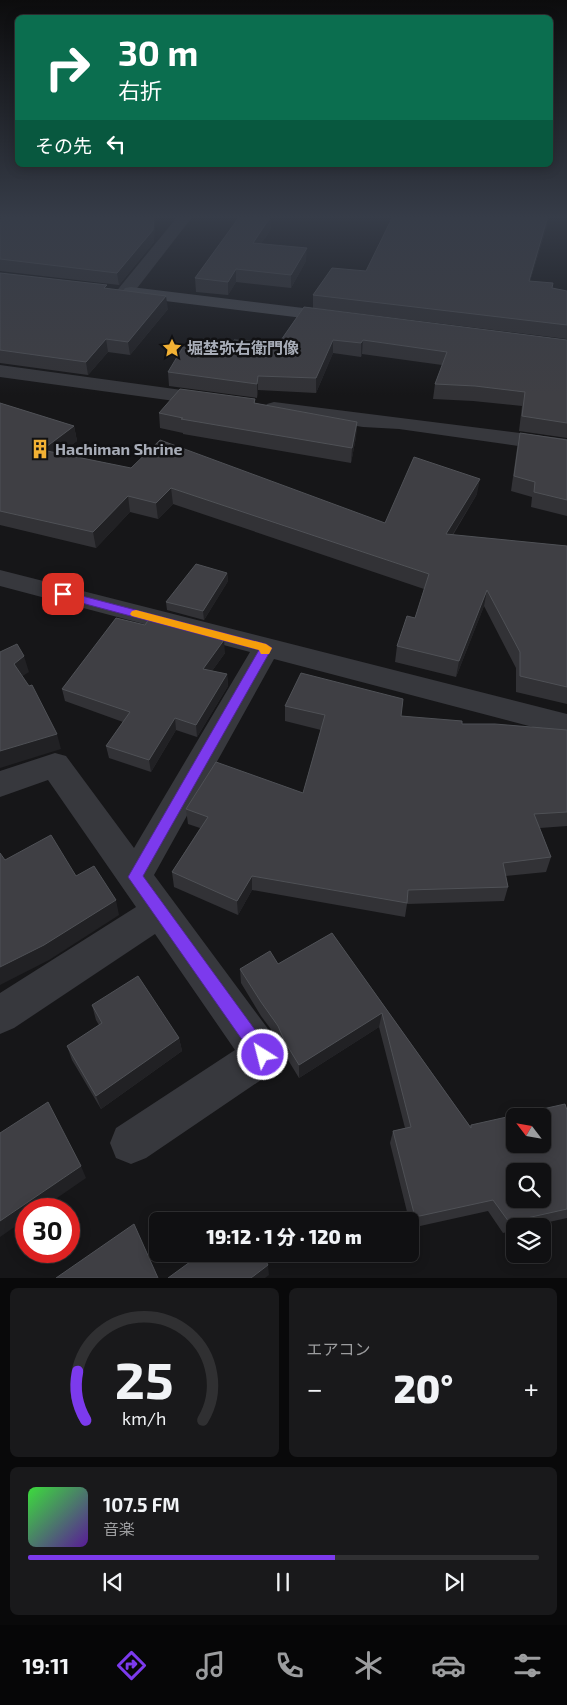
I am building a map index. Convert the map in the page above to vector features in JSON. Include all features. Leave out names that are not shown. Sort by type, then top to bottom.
[{"type":"main road","points":[[106,290],[349,319]]},
{"type":"street","points":[[125,292],[138,276]]},
{"type":"street","points":[[0,371],[228,402]]},
{"type":"street","points":[[257,406],[567,446]]},
{"type":"street","points":[[0,578],[567,725]]},
{"type":"street","points":[[0,601],[26,585]]},
{"type":"street","points":[[135,877],[266,648]]},
{"type":"street","points":[[0,784],[55,765],[263,1055],[131,1143]]},
{"type":"street","points":[[0,1015],[160,911]]},
{"type":"building","points":[[0,276],[24,276],[107,285],[104,288],[166,296],[128,342],[106,339],[86,362],[0,350]]},
{"type":"building","points":[[197,276],[232,276],[228,282],[195,278]]},
{"type":"building","points":[[327,276],[531,276],[529,281],[553,283],[552,288],[567,291],[567,325],[313,295]]},
{"type":"building","points":[[304,307],[567,340],[567,423],[522,416],[525,392],[475,386],[435,384],[447,352],[363,340],[361,343],[333,340],[316,378],[258,376],[257,384],[168,372],[183,347],[228,351],[234,340],[279,343]]},
{"type":"building","points":[[180,389],[255,399],[254,403],[357,422],[352,448],[181,419],[183,418],[159,413]]},
{"type":"building","points":[[0,403],[74,426],[42,450],[131,468],[160,440],[385,523],[414,457],[480,479],[446,534],[567,546],[567,687],[520,676],[520,652],[487,590],[459,661],[397,646],[407,616],[415,618],[429,574],[171,488],[156,503],[128,496],[93,532],[0,511]]},
{"type":"building","points":[[520,433],[567,440],[567,500],[534,492],[535,482],[514,476]]},
{"type":"building","points":[[196,564],[227,573],[203,611],[166,602]]},
{"type":"building","points":[[151,616],[191,626],[189,629],[224,640],[203,669],[227,674],[196,725],[175,718],[149,760],[106,746],[130,712],[62,689],[116,618],[145,625]]},
{"type":"building","points":[[17,644],[24,656],[14,664],[29,686],[32,685],[57,734],[0,751],[0,652]]},
{"type":"building","points":[[301,673],[403,699],[401,716],[462,721],[462,724],[495,724],[567,730],[567,812],[534,814],[551,857],[503,863],[508,887],[408,890],[407,903],[252,876],[237,901],[172,872],[208,817],[186,809],[216,762],[303,793],[325,715],[285,706]]},
{"type":"building","points":[[51,835],[76,876],[94,866],[116,900],[44,945],[0,967],[0,853],[5,860]]},
{"type":"building","points":[[332,933],[471,1128],[471,1125],[506,1117],[506,1153],[551,1153],[551,1108],[547,1108],[565,1104],[567,1110],[567,1209],[527,1218],[506,1218],[493,1200],[419,1216],[419,1212],[414,1212],[393,1131],[411,1127],[382,1013],[299,1065],[278,1026],[240,969],[270,951],[278,964]]},
{"type":"building","points":[[138,976],[179,1038],[96,1096],[67,1046],[102,1023],[92,1005]]},
{"type":"building","points":[[48,1102],[81,1166],[34,1198],[15,1198],[15,1211],[0,1221],[0,1133]]},
{"type":"building","points":[[134,1224],[149,1258],[149,1262],[151,1262],[158,1278],[56,1278]]},
{"type":"building","points":[[190,1262],[266,1262],[268,1265],[251,1278],[168,1278]]},
{"type":"slow traffic","points":[[136,614],[266,648],[265,651]]},
{"type":"place","name":"堀埜弥右衛門像","points":[[172,348]]},
{"type":"place","name":"Hachiman Shrine","points":[[40,449]]},
{"type":"route","points":[[63,594],[266,648],[135,877],[263,1055]]}]
